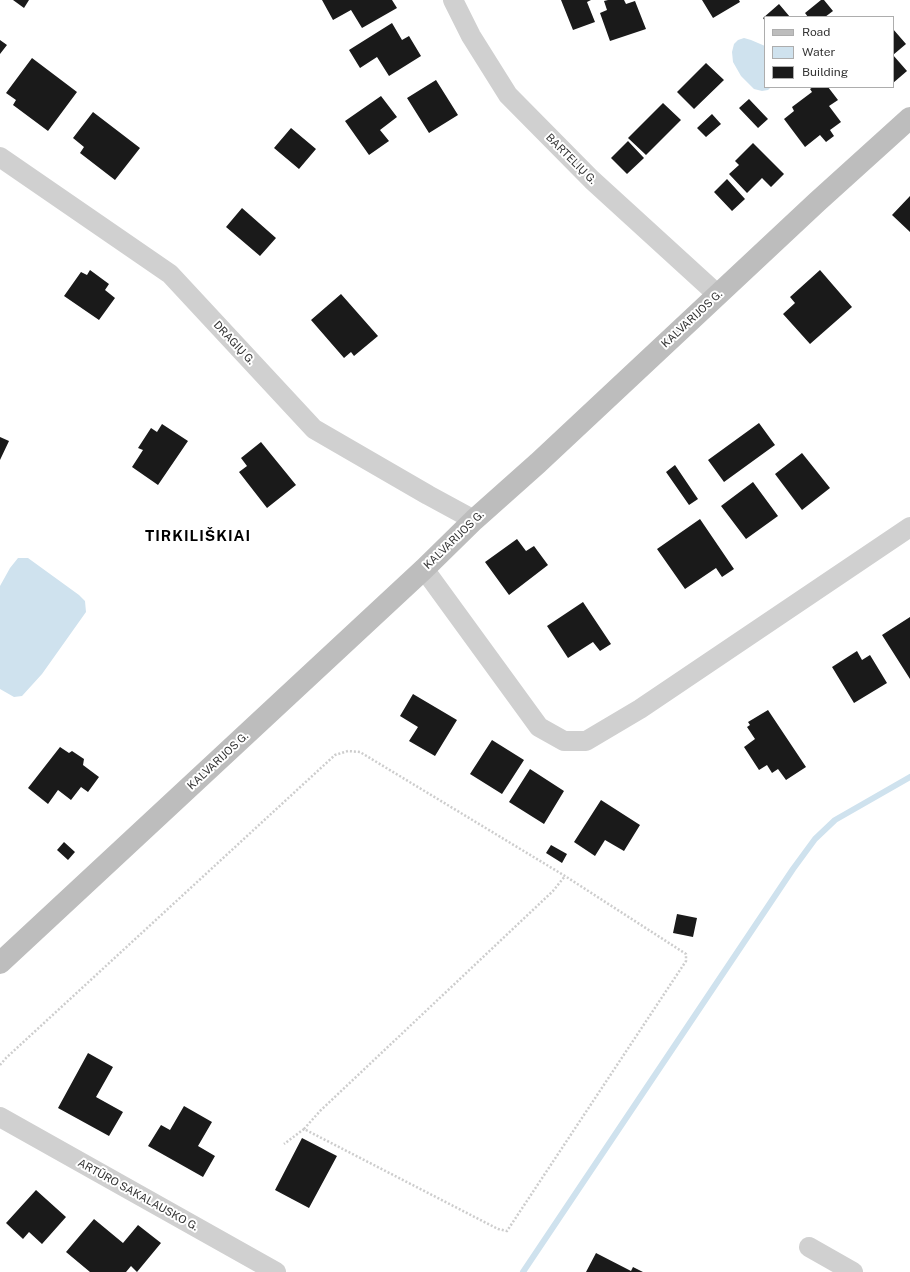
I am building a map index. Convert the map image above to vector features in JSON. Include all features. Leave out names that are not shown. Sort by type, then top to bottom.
[{"type":"main road","name":"KALVARIJOS G.","points":[[0,963],[424,569],[474,520],[538,463],[817,202],[910,118]]},
{"type":"street","name":"BARTELIŲ G.","points":[[453,0],[471,36],[508,94],[592,180],[718,295]]},
{"type":"street","name":"DRAGIŲ G.","points":[[0,157],[170,274],[314,428],[428,495],[474,520]]},
{"type":"street","points":[[424,569],[539,727],[564,741],[586,741],[640,709],[910,527]]},
{"type":"street","name":"ARTŪRO SAKALAUSKO G.","points":[[0,1117],[276,1272]]},
{"type":"street","points":[[809,1247],[853,1272]]},
{"type":"path","points":[[0,1065],[335,755],[348,751],[360,752],[565,876],[686,954],[686,961],[507,1231],[498,1229],[304,1129]]},
{"type":"path","points":[[284,1144],[304,1129],[320,1111],[553,891],[565,876]]},
{"type":"water","points":[[744,38],[764,46],[764,88],[770,88],[768,90],[762,91],[754,89],[741,76],[733,62],[732,52],[734,44],[738,40]]},
{"type":"water","points":[[18,558],[28,558],[79,595],[85,601],[86,612],[42,674],[22,696],[14,697],[0,689],[0,586],[10,568]]},
{"type":"building","points":[[13,0],[29,0],[24,8]]},
{"type":"building","points":[[322,0],[392,0],[397,8],[362,28],[351,10],[333,20]]},
{"type":"building","points":[[561,0],[591,0],[587,2],[595,22],[573,30]]},
{"type":"building","points":[[624,0],[626,4],[635,1],[646,29],[610,41],[600,13],[607,10],[604,1]]},
{"type":"building","points":[[702,0],[739,0],[740,2],[713,18]]},
{"type":"building","points":[[821,0],[824,0],[833,11],[826,16],[807,16],[805,13]]},
{"type":"building","points":[[779,4],[789,16],[765,16]]},
{"type":"building","points":[[392,23],[402,40],[409,36],[421,56],[389,76],[377,57],[360,68],[349,50]]},
{"type":"building","points":[[894,30],[906,44],[894,54]]},
{"type":"building","points":[[0,40],[7,45],[0,54]]},
{"type":"building","points":[[894,56],[907,71],[894,82]]},
{"type":"building","points":[[32,58],[77,92],[48,131],[13,105],[16,100],[6,93]]},
{"type":"building","points":[[706,63],[724,80],[694,109],[677,92]]},
{"type":"building","points":[[436,80],[458,115],[429,133],[407,98]]},
{"type":"building","points":[[829,88],[838,100],[829,106],[841,122],[830,130],[834,136],[826,142],[820,135],[805,147],[784,119],[794,111],[792,107],[812,92],[810,89]]},
{"type":"building","points":[[381,96],[397,117],[380,130],[389,141],[369,155],[345,121]]},
{"type":"building","points":[[749,99],[768,119],[758,128],[739,108]]},
{"type":"building","points":[[663,103],[681,120],[646,155],[628,138]]},
{"type":"building","points":[[93,112],[140,148],[115,180],[80,153],[84,147],[73,138]]},
{"type":"building","points":[[712,114],[721,124],[706,137],[697,128]]},
{"type":"building","points":[[291,128],[316,149],[299,169],[274,148]]},
{"type":"building","points":[[628,141],[644,158],[627,174],[611,158]]},
{"type":"building","points":[[753,143],[784,174],[771,187],[762,178],[747,193],[729,174],[739,165],[735,161]]},
{"type":"building","points":[[727,179],[745,199],[732,211],[714,192]]},
{"type":"building","points":[[910,196],[910,232],[892,215]]},
{"type":"building","points":[[242,208],[276,238],[260,256],[226,227]]},
{"type":"building","points":[[90,270],[109,284],[105,290],[115,298],[99,320],[64,296],[81,272],[87,275]]},
{"type":"building","points":[[820,270],[852,307],[810,344],[783,314],[795,303],[790,297]]},
{"type":"building","points":[[341,294],[378,336],[354,356],[351,352],[344,358],[311,320]]},
{"type":"building","points":[[759,423],[775,445],[724,482],[708,460]]},
{"type":"building","points":[[162,424],[188,441],[158,485],[132,467],[143,450],[138,448],[151,428],[157,432]]},
{"type":"building","points":[[0,437],[9,441],[0,460]]},
{"type":"building","points":[[261,442],[296,485],[267,508],[239,472],[247,466],[241,458]]},
{"type":"building","points":[[802,453],[830,488],[802,510],[775,474]]},
{"type":"building","points":[[675,465],[698,499],[689,505],[666,472]]},
{"type":"building","points":[[753,482],[778,516],[746,539],[721,506]]},
{"type":"building","points":[[700,519],[734,569],[722,577],[716,568],[685,589],[657,549]]},
{"type":"building","points":[[517,539],[526,551],[534,546],[548,565],[509,595],[485,562]]},
{"type":"building","points":[[583,602],[611,644],[600,651],[593,642],[568,658],[547,626]]},
{"type":"building","points":[[910,617],[910,679],[882,635]]},
{"type":"building","points":[[857,651],[862,660],[870,655],[887,683],[854,703],[832,667]]},
{"type":"building","points":[[413,694],[457,720],[435,756],[409,741],[418,727],[400,716]]},
{"type":"building","points":[[768,710],[806,767],[786,780],[778,769],[772,773],[767,765],[759,770],[744,747],[755,739],[747,727],[750,725],[748,722]]},
{"type":"building","points":[[492,740],[524,760],[502,794],[470,774]]},
{"type":"building","points":[[60,747],[69,753],[72,751],[84,759],[83,765],[99,777],[88,792],[81,787],[71,800],[58,790],[48,804],[28,788]]},
{"type":"building","points":[[530,769],[564,791],[544,824],[509,802]]},
{"type":"building","points":[[601,800],[640,825],[624,851],[605,840],[595,856],[574,842]]},
{"type":"building","points":[[64,842],[75,852],[68,860],[57,850]]},
{"type":"building","points":[[551,845],[567,854],[562,863],[546,853]]},
{"type":"building","points":[[677,914],[697,918],[693,937],[673,933]]},
{"type":"building","points":[[88,1053],[113,1067],[96,1097],[123,1112],[109,1136],[58,1108]]},
{"type":"building","points":[[184,1106],[212,1122],[198,1146],[215,1156],[203,1177],[148,1146],[161,1125],[170,1130]]},
{"type":"building","points":[[302,1138],[337,1156],[309,1208],[275,1190]]},
{"type":"building","points":[[36,1190],[66,1217],[42,1244],[29,1232],[23,1239],[6,1223]]},
{"type":"building","points":[[94,1219],[123,1243],[138,1225],[161,1243],[137,1272],[131,1266],[126,1272],[90,1272],[66,1252]]},
{"type":"building","points":[[596,1253],[631,1271],[633,1267],[643,1272],[586,1272]]},
{"type":"waterway","points":[[523,1272],[793,869],[815,839],[835,820],[910,777]]},
{"type":"district","name":"TIRKILIŠKIAI","points":[[198,536]]}]
